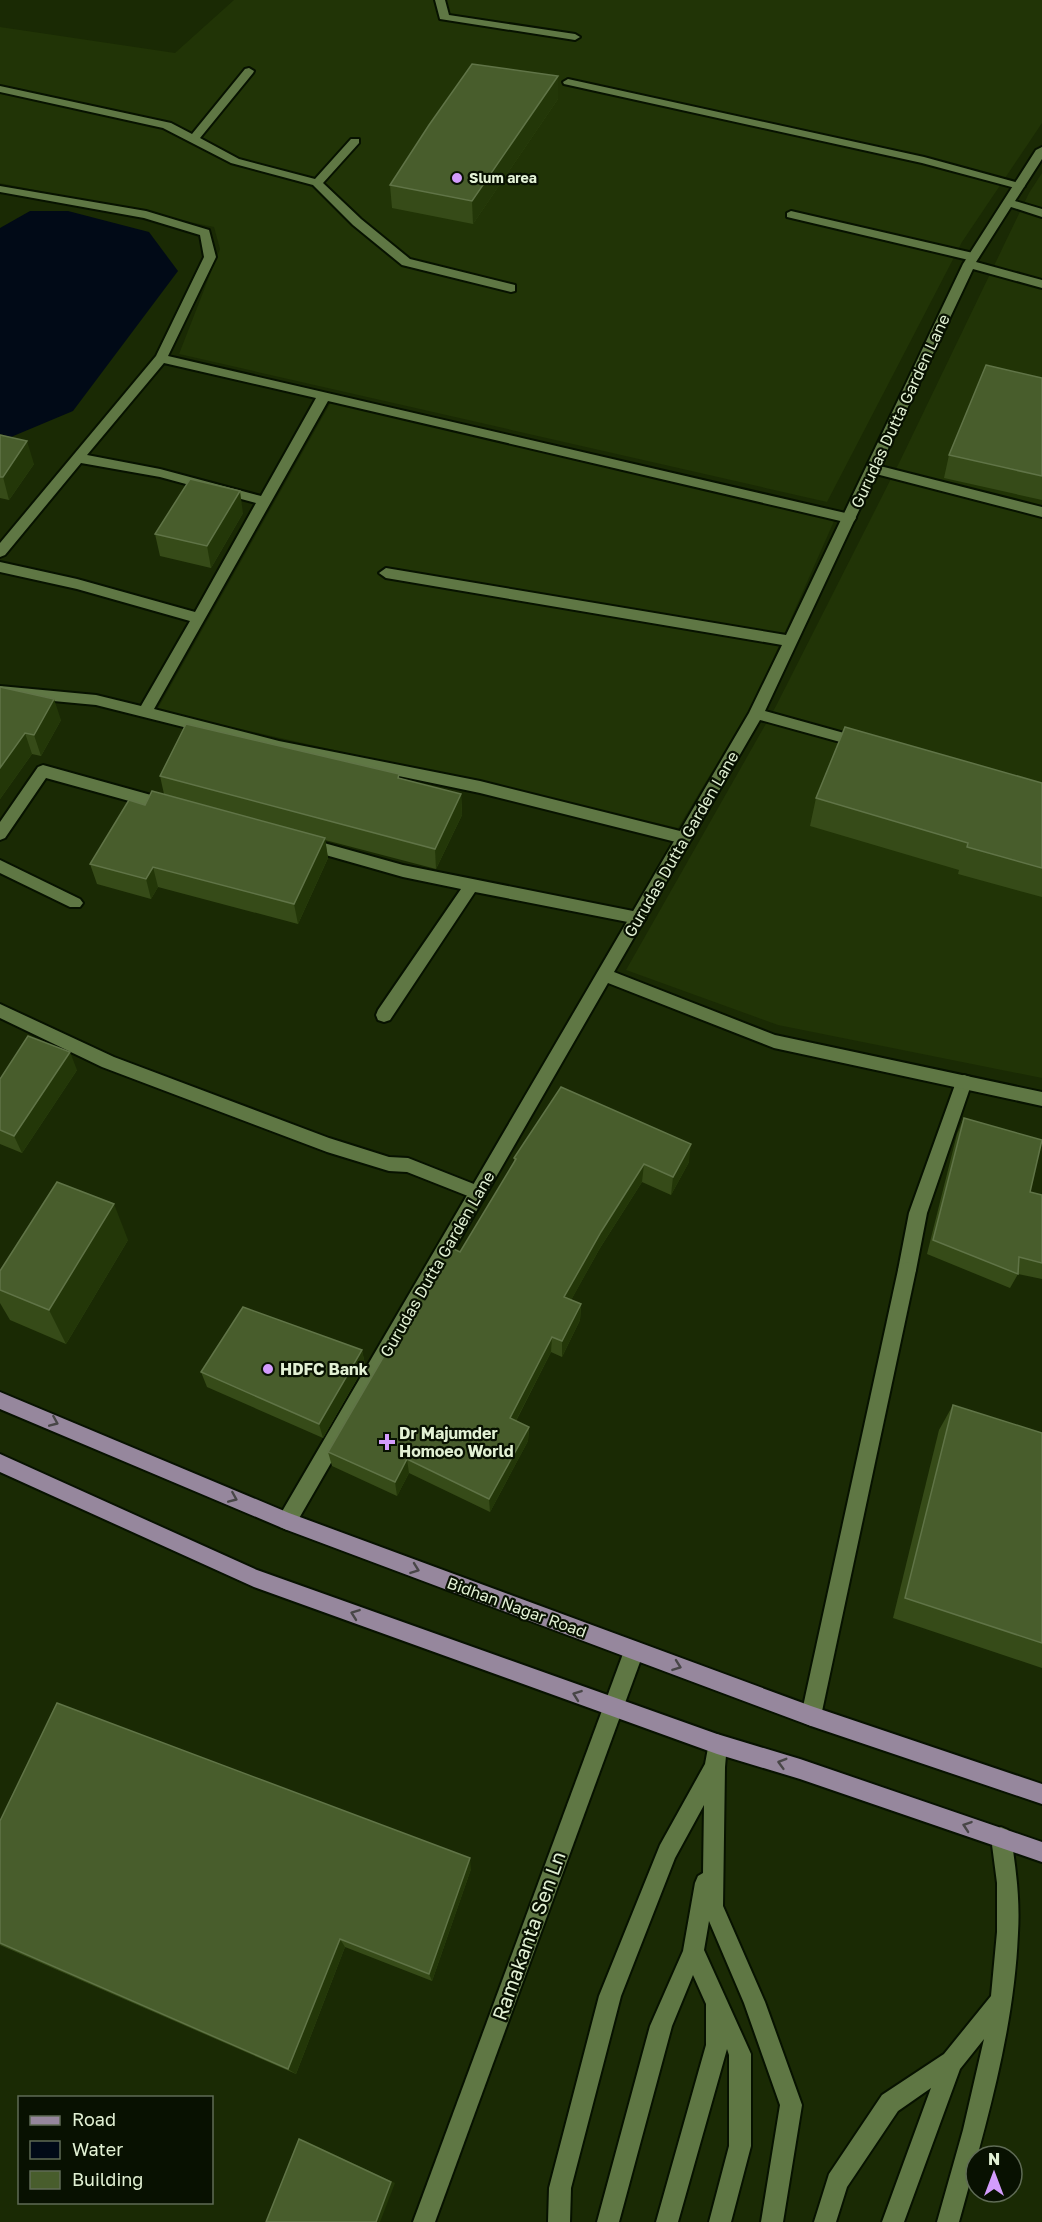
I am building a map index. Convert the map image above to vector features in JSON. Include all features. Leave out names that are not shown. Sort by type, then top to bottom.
[{"type":"main road","name":"Bidhan Nagar Road","points":[[0,1400],[287,1521],[811,1716],[1042,1794]]},
{"type":"main road","points":[[1,1465],[254,1578],[613,1708],[716,1755],[800,1769],[1042,1852]]},
{"type":"street","points":[[440,0],[444,17],[574,37]]},
{"type":"street","points":[[193,139],[249,71]]},
{"type":"street","points":[[568,82],[924,160],[1019,186]]},
{"type":"street","points":[[0,89],[167,124],[234,161],[317,183],[357,222],[406,262],[511,288]]},
{"type":"street","points":[[317,183],[355,141]]},
{"type":"street","name":"Gurudas Dutta Garden Lane","points":[[287,1521],[756,714],[971,261],[1042,150]]},
{"type":"street","points":[[1,548],[161,358],[210,257],[205,233],[146,215],[2,192]]},
{"type":"street","points":[[1008,203],[1042,213]]},
{"type":"street","points":[[791,215],[971,261],[1042,284]]},
{"type":"street","points":[[161,358],[849,518]]},
{"type":"street","points":[[145,712],[324,396]]},
{"type":"street","points":[[78,458],[160,473],[264,501]]},
{"type":"street","points":[[873,469],[1042,512]]},
{"type":"street","points":[[0,567],[77,584],[198,618]]},
{"type":"street","points":[[386,573],[791,641]]},
{"type":"street","points":[[0,691],[96,700],[279,746],[480,787],[684,838]]},
{"type":"street","points":[[756,714],[871,746]]},
{"type":"street","points":[[0,834],[43,771],[189,812]]},
{"type":"street","points":[[290,840],[403,871],[638,918]]},
{"type":"street","points":[[0,866],[75,903]]},
{"type":"street","points":[[384,1015],[472,884]]},
{"type":"street","points":[[605,975],[774,1041],[1042,1099]]},
{"type":"street","points":[[0,1011],[108,1062],[327,1145],[389,1164],[408,1165],[478,1193]]},
{"type":"street","points":[[811,1716],[918,1213],[964,1082]]},
{"type":"street","name":"Ramakanta Sen Ln","points":[[424,2222],[634,1650]]},
{"type":"street","points":[[716,1755],[713,1906],[754,2002],[791,2105],[772,2222]]},
{"type":"street","points":[[559,2222],[560,2188],[610,1996],[667,1852],[716,1755]]},
{"type":"street","points":[[608,2222],[661,2026],[693,1951],[713,1834]]},
{"type":"street","points":[[948,2222],[978,2116],[1005,1980],[1007,1870],[1000,1837]]},
{"type":"street","points":[[693,1951],[740,2054],[740,2146],[720,2222]]},
{"type":"street","points":[[667,2222],[717,2045],[714,1999]]},
{"type":"street","points":[[825,2222],[837,2182],[890,2103],[952,2062],[1001,2001]]},
{"type":"street","points":[[893,2222],[952,2062]]},
{"type":"shaded area","points":[[234,0],[1042,0],[1042,123],[962,242],[827,502],[179,354],[220,249],[214,227],[0,183],[0,27],[175,53]]},
{"type":"shaded area","points":[[1042,173],[1042,1078],[778,1025],[626,970],[776,706],[900,461],[1029,193]]},
{"type":"shaded area","points":[[331,402],[835,519],[754,702],[678,828],[157,710]]},
{"type":"water","points":[[30,211],[68,211],[149,232],[178,271],[73,411],[11,437],[0,434],[0,228]]},
{"type":"building","name":"Slum area","points":[[472,64],[558,76],[472,201],[390,185],[429,125]]},
{"type":"building","points":[[986,365],[1042,378],[1042,476],[949,455]]},
{"type":"building","points":[[0,435],[27,441],[3,477],[0,477]]},
{"type":"building","points":[[190,479],[240,491],[207,546],[155,534]]},
{"type":"building","points":[[0,687],[54,699],[34,735],[25,733],[0,768]]},
{"type":"building","points":[[186,724],[399,774],[398,778],[461,794],[435,849],[160,776]]},
{"type":"building","points":[[845,727],[1042,783],[1042,868],[967,847],[968,843],[816,798]]},
{"type":"building","points":[[152,791],[325,838],[294,904],[153,867],[146,879],[90,864],[129,800],[145,805]]},
{"type":"building","points":[[28,1036],[70,1052],[14,1136],[0,1130],[0,1079]]},
{"type":"building","points":[[561,1087],[691,1144],[673,1177],[644,1164],[564,1297],[581,1304],[562,1341],[552,1337],[510,1418],[529,1427],[489,1499],[407,1459],[395,1482],[328,1452],[448,1246],[460,1252],[516,1159],[514,1158]]},
{"type":"building","points":[[964,1118],[1042,1140],[1030,1192],[1042,1195],[1042,1263],[1019,1257],[1018,1274],[933,1240]]},
{"type":"building","points":[[57,1182],[114,1204],[49,1310],[0,1290],[0,1271]]},
{"type":"building","points":[[243,1307],[362,1350],[319,1424],[201,1372]]},
{"type":"building","points":[[953,1405],[1042,1433],[1042,1643],[905,1598]]},
{"type":"building","points":[[57,1703],[470,1858],[429,1974],[340,1939],[288,2069],[0,1943],[0,1821]]},
{"type":"building","points":[[299,2139],[391,2182],[376,2222],[266,2222]]},
{"type":"place","name":"Slum area","points":[[457,178]]},
{"type":"place","name":"HDFC Bank","points":[[268,1369]]},
{"type":"place","name":"Dr Majumder Homoeo World","points":[[387,1442]]}]
